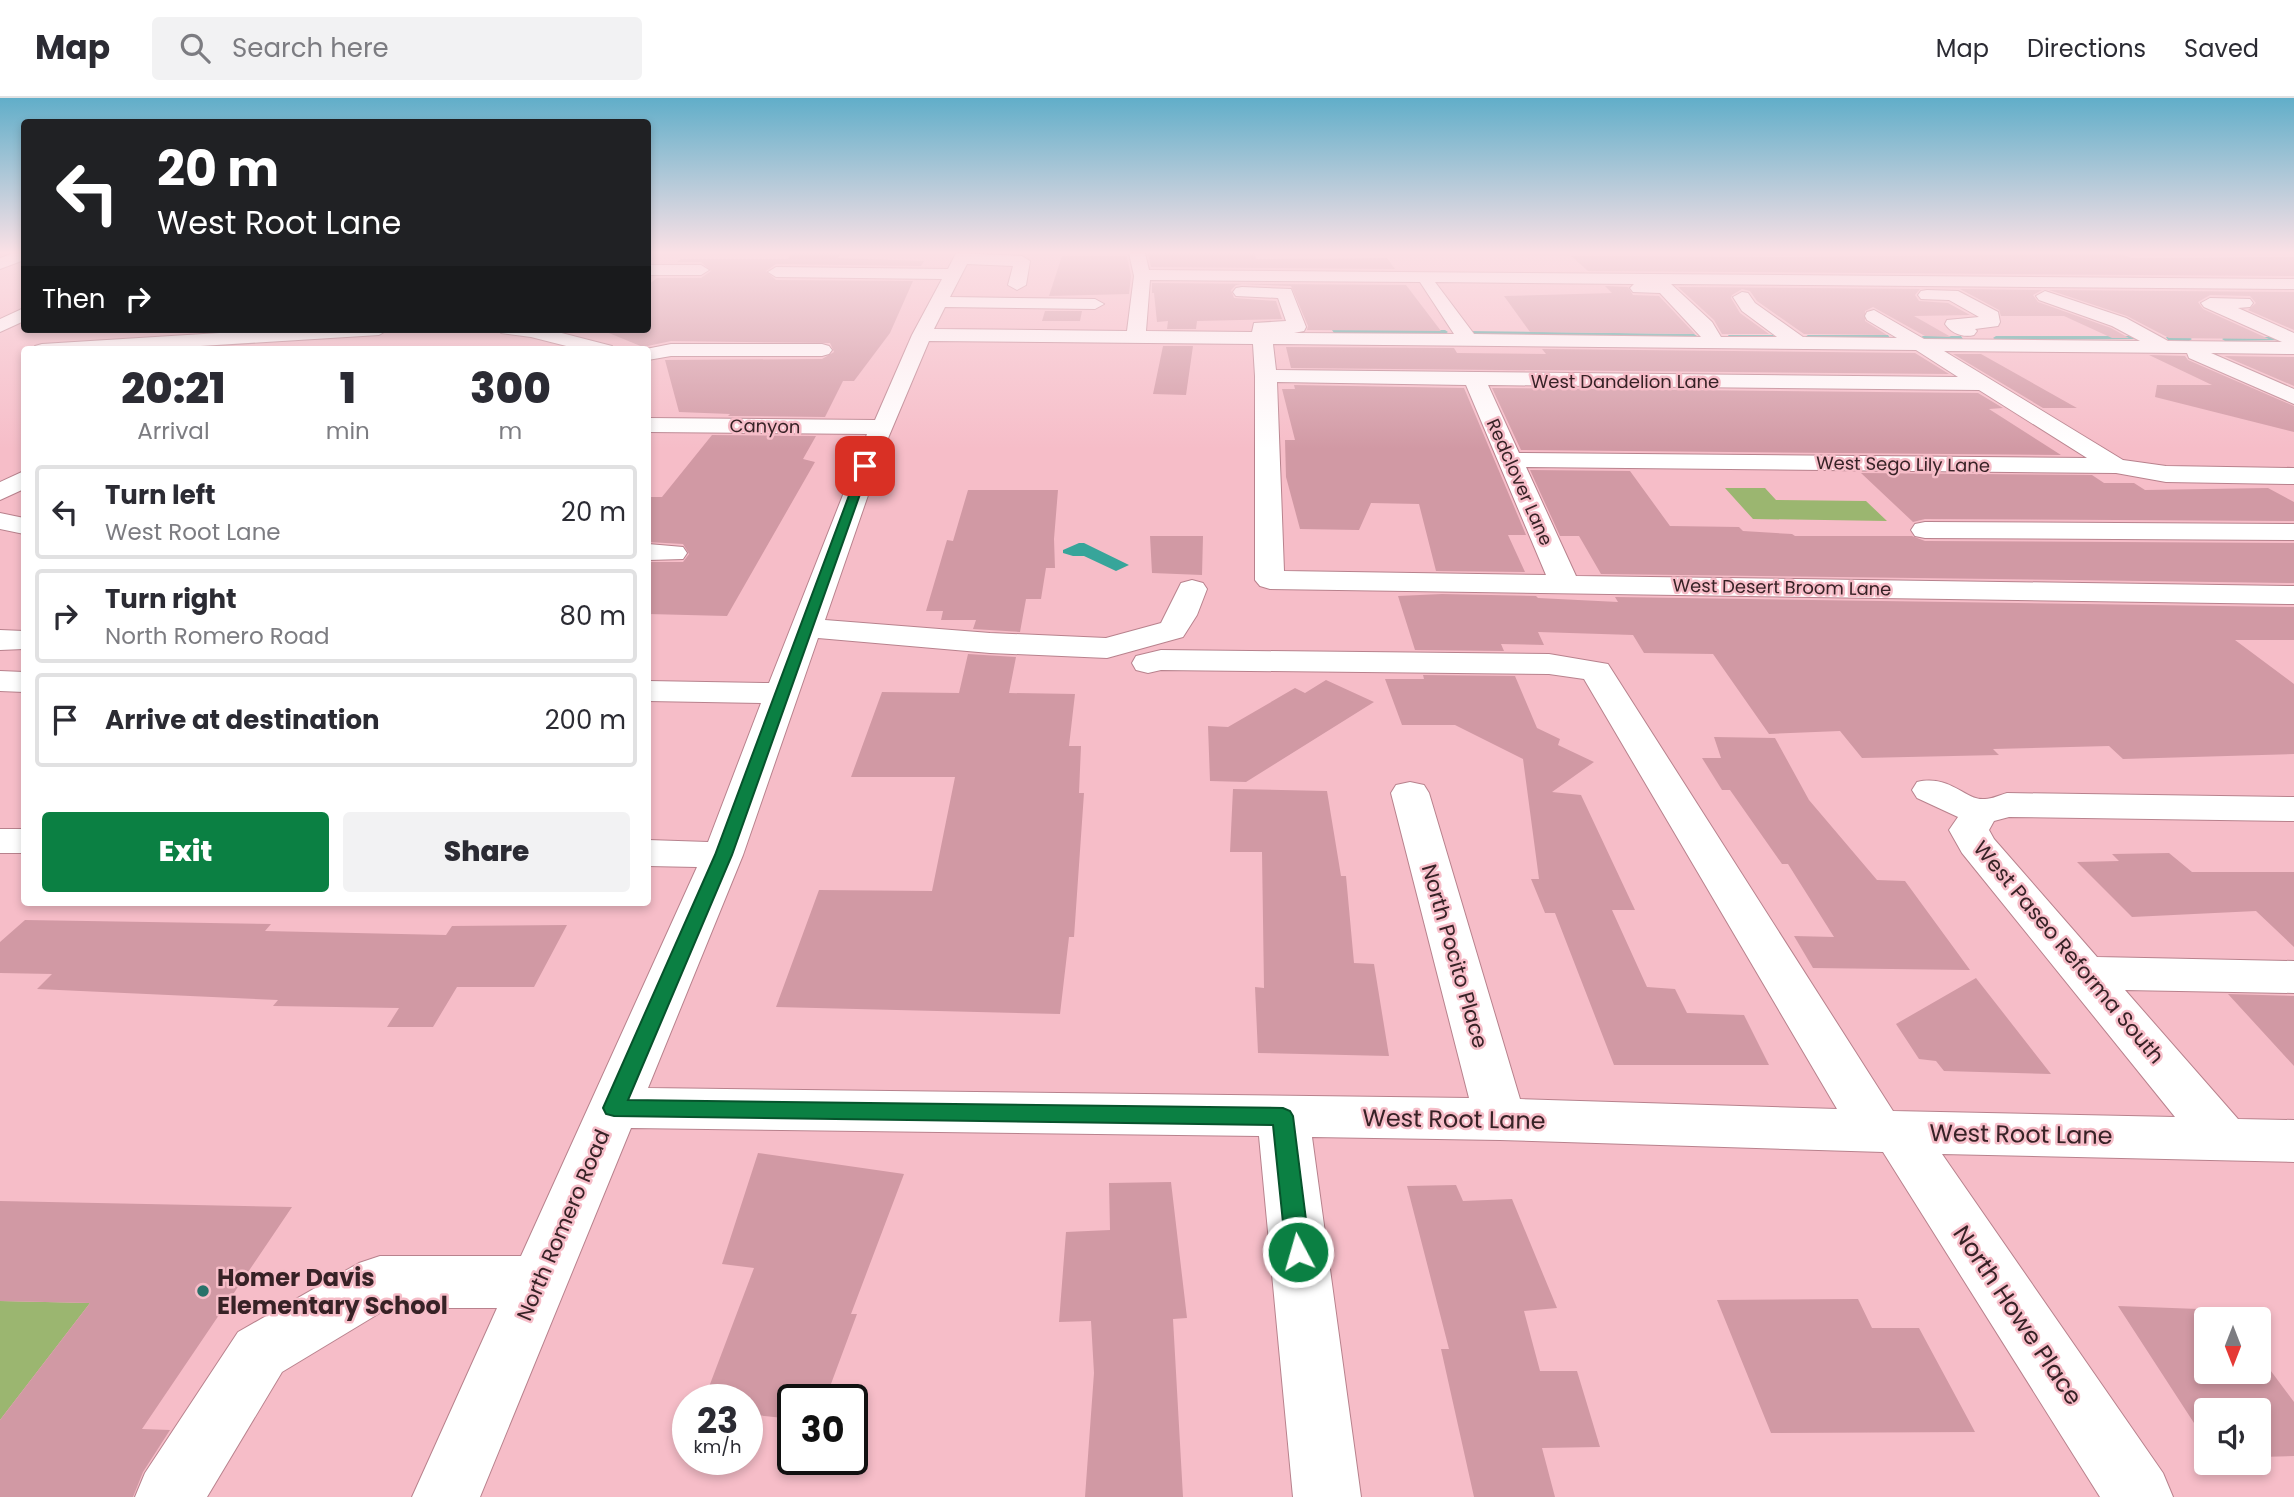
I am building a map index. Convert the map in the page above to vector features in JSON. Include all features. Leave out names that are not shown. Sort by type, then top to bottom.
[{"type":"street","name":"North Romero Road","points":[[446,1497],[723,855],[878,435],[932,318]]},
{"type":"street","points":[[1063,318],[1136,337],[1263,339],[1464,334]]},
{"type":"street","points":[[1136,337],[1137,318]]},
{"type":"street","points":[[1294,318],[1297,327]]},
{"type":"street","points":[[1452,318],[1464,334]]},
{"type":"street","points":[[1694,318],[1712,337]]},
{"type":"street","points":[[1764,318],[1791,338]]},
{"type":"street","points":[[1877,318],[2116,466]]},
{"type":"street","points":[[1991,318],[1991,322],[1954,324],[1993,346]]},
{"type":"street","points":[[2108,318],[2294,397]]},
{"type":"street","points":[[2245,318],[2270,329],[2291,347]]},
{"type":"street","points":[[1266,376],[1261,327],[1464,334],[1908,339],[1993,346],[2291,347]]},
{"type":"street","points":[[2228,348],[2184,329],[2294,329]]},
{"type":"street","points":[[181,342],[195,333]]},
{"type":"street","points":[[112,346],[318,333]]},
{"type":"street","points":[[544,333],[591,346]]},
{"type":"street","points":[[1908,339],[1972,334],[2143,334]]},
{"type":"street","points":[[651,353],[671,350],[822,350]]},
{"type":"street","name":"West Dandelion Lane","points":[[1266,376],[1983,384]]},
{"type":"street","name":"West Desert Broom Lane","points":[[1266,376],[1270,580],[2294,595]]},
{"type":"street","name":"Redclover Lane","points":[[1475,380],[1564,584]]},
{"type":"street","name":"Canyon","points":[[651,425],[878,435]]},
{"type":"street","name":"Canyon","points":[[651,439],[878,435]]},
{"type":"street","name":"West Sego Lily Lane","points":[[1511,460],[2116,466],[2166,474],[2294,476]]},
{"type":"street","points":[[0,492],[21,481]]},
{"type":"street","points":[[0,521],[21,525]]},
{"type":"street","points":[[1925,530],[2294,532]]},
{"type":"street","points":[[808,628],[990,643],[1107,649],[1172,630],[1182,615],[1192,589]]},
{"type":"street","points":[[0,640],[21,640]]},
{"type":"street","name":"North Howe Place","points":[[1149,663],[1161,660],[1549,664],[1596,671],[1888,1132],[2139,1497]]},
{"type":"street","points":[[0,681],[21,682]]},
{"type":"street","points":[[651,691],[783,692]]},
{"type":"street","points":[[1930,790],[1980,813]]},
{"type":"street","name":"North Pocito Place","points":[[1410,793],[1500,1119]]},
{"type":"street","name":"West Paseo Reforma South","points":[[2223,1138],[1976,844],[1969,830],[1980,813],[2007,805],[2294,808]]},
{"type":"street","points":[[0,841],[21,841]]},
{"type":"street","points":[[651,853],[723,855]]},
{"type":"street","points":[[2087,973],[2294,977]]},
{"type":"street","name":"West Root Lane","points":[[614,1108],[1500,1119],[1888,1132],[2294,1141]]},
{"type":"street","points":[[1283,1116],[1326,1497]]},
{"type":"street","points":[[169,1497],[260,1352],[380,1282],[538,1282]]},
{"type":"green space","points":[[1725,488],[1765,488],[1776,500],[1866,501],[1887,521],[1753,519]]},
{"type":"green space","points":[[0,1301],[90,1303],[0,1420]]},
{"type":"water","points":[[1079,543],[1129,565],[1116,571],[1084,556],[1063,553],[1063,550]]},
{"type":"building","points":[[651,318],[897,318],[890,333],[854,381],[843,381],[825,417],[728,416],[730,414],[679,412],[665,360],[822,359],[834,352],[830,343],[671,341],[641,346],[609,333],[651,333]]},
{"type":"building","points":[[1043,318],[1081,318],[1080,321],[1042,321]]},
{"type":"building","points":[[1157,318],[1282,319],[1197,321],[1196,329],[1167,329],[1168,321],[1157,322]]},
{"type":"building","points":[[1305,318],[1431,318],[1441,331],[1307,330]]},
{"type":"building","points":[[1520,318],[1680,318],[1695,334],[1530,332]]},
{"type":"building","points":[[1712,318],[1747,318],[1769,334],[1722,334]]},
{"type":"building","points":[[1782,318],[1865,318],[1865,321],[1887,335],[1804,334]]},
{"type":"building","points":[[1893,318],[1918,318],[1951,337],[1925,336]]},
{"type":"building","points":[[2069,318],[2084,318],[2129,338],[2112,338]]},
{"type":"building","points":[[2131,318],[2223,318],[2269,339],[2169,338]]},
{"type":"building","points":[[2267,318],[2294,318],[2294,330]]},
{"type":"building","points":[[1163,346],[1193,346],[1186,395],[1153,394]]},
{"type":"building","points":[[1286,347],[1454,348],[1457,353],[1546,354],[1542,349],[1915,353],[1949,374],[1291,368]]},
{"type":"building","points":[[1953,354],[1981,354],[2077,408],[2043,408]]},
{"type":"building","points":[[2149,355],[2185,356],[2188,360],[2294,406],[2294,432],[2155,397],[2157,385],[2212,385]]},
{"type":"building","points":[[2224,356],[2294,357],[2294,386]]},
{"type":"building","points":[[1294,385],[1464,388],[1526,535],[1508,535],[1525,572],[1436,571],[1419,504],[1371,503],[1359,530],[1300,529],[1286,477],[1285,440],[1295,440],[1282,389],[1295,389]]},
{"type":"building","points":[[1492,388],[1978,393],[2003,408],[1989,409],[2061,455],[1521,450]]},
{"type":"building","points":[[712,435],[816,436],[803,459],[815,462],[727,616],[651,614],[651,562],[683,562],[689,554],[683,544],[651,542],[651,497],[662,497]]},
{"type":"building","points":[[1530,470],[1630,471],[1670,526],[1739,527],[1743,531],[1795,536],[1912,536],[1925,541],[2294,543],[2294,583],[1601,574],[1579,536],[1560,536]]},
{"type":"building","points":[[1861,473],[2092,475],[2104,483],[2134,483],[2145,490],[2268,488],[2294,502],[2294,521],[1925,519],[1913,522]]},
{"type":"building","points":[[968,490],[1058,490],[1054,539],[1055,568],[1046,568],[1041,599],[1026,599],[1020,632],[973,629],[976,620],[941,620],[943,611],[926,611],[947,540],[953,541]]},
{"type":"building","points":[[1150,536],[1203,536],[1202,575],[1152,573]]},
{"type":"building","points":[[1398,596],[1536,596],[1618,602],[1615,597],[2294,607],[2294,640],[2235,640],[2294,684],[2294,754],[2123,759],[2109,746],[1993,749],[1999,755],[1862,758],[1840,731],[1769,734],[1713,654],[1644,653],[1633,635],[1538,632],[1544,645],[1501,644],[1504,651],[1415,650]]},
{"type":"building","points":[[968,654],[1016,657],[1009,693],[1075,694],[1069,746],[1081,746],[1079,793],[1084,793],[1074,937],[1069,937],[1060,1014],[776,1007],[819,890],[932,891],[955,777],[851,777],[882,692],[959,693]]},
{"type":"building","points":[[1423,675],[1515,676],[1537,728],[1560,739],[1558,745],[1594,762],[1552,792],[1581,795],[1635,910],[1612,910],[1647,987],[1675,989],[1687,1013],[1744,1015],[1769,1065],[1614,1065],[1555,913],[1545,913],[1531,879],[1539,879],[1523,759],[1455,725],[1402,725],[1385,679],[1424,679]]},
{"type":"building","points":[[1326,680],[1374,702],[1246,782],[1210,781],[1208,726],[1228,727],[1295,688],[1305,693]]},
{"type":"building","points":[[1714,737],[1775,738],[1809,800],[1877,880],[1905,881],[1970,970],[1813,968],[1794,936],[1834,937],[1788,864],[1782,864],[1730,790],[1722,790],[1702,758],[1721,758]]},
{"type":"building","points":[[1233,789],[1327,791],[1341,876],[1346,876],[1354,963],[1374,964],[1389,1056],[1258,1053],[1255,987],[1264,988],[1262,852],[1230,852]]},
{"type":"building","points":[[2169,853],[2192,872],[2294,872],[2294,947],[2256,911],[2132,917],[2077,862],[2119,861],[2112,854]]},
{"type":"building","points":[[25,920],[271,924],[265,931],[446,935],[452,926],[567,925],[534,987],[457,987],[433,1027],[387,1027],[399,1008],[273,1006],[278,1000],[37,989],[52,974],[0,973],[0,942]]},
{"type":"building","points":[[1976,978],[2051,1074],[1944,1071],[1936,1061],[1919,1059],[1896,1024]]},
{"type":"building","points":[[2228,994],[2294,996],[2294,1066]]},
{"type":"building","points":[[758,1153],[904,1174],[851,1314],[857,1314],[831,1384],[777,1384],[777,1417],[763,1416],[763,1384],[710,1384],[754,1268],[722,1264]]},
{"type":"building","points":[[1171,1182],[1187,1318],[1173,1319],[1183,1497],[1085,1497],[1094,1373],[1091,1321],[1059,1322],[1066,1232],[1110,1230],[1109,1183]]},
{"type":"building","points":[[1456,1185],[1463,1201],[1512,1199],[1557,1308],[1524,1311],[1540,1371],[1577,1371],[1600,1447],[1542,1448],[1555,1497],[1474,1497],[1441,1349],[1449,1349],[1407,1186]]},
{"type":"building","points":[[0,1201],[292,1207],[142,1429],[170,1430],[143,1472],[133,1497],[0,1497],[0,1420],[90,1303],[0,1301]]},
{"type":"building","points":[[1858,1299],[1872,1328],[1919,1328],[1975,1432],[1771,1433],[1717,1300]]},
{"type":"building","points":[[2118,1306],[2194,1309],[2194,1384],[2272,1384],[2272,1372],[2294,1402],[2294,1456],[2271,1457],[2271,1398],[2194,1398],[2194,1423]]},
{"type":"waterway","points":[[1334,331],[1445,332]]},
{"type":"waterway","points":[[1469,332],[1694,336]]},
{"type":"waterway","points":[[1730,336],[1773,337]]},
{"type":"waterway","points":[[1808,337],[1888,337]]},
{"type":"waterway","points":[[1923,338],[1961,338]]},
{"type":"waterway","points":[[1996,338],[2138,338]]},
{"type":"waterway","points":[[2168,338],[2189,339]]},
{"type":"waterway","points":[[2225,339],[2285,339]]},
{"type":"place","name":"Homer Davis Elementary School","points":[[203,1291]]},
{"type":"route","points":[[865,466],[723,855],[614,1108],[1283,1116],[1298,1252]]}]
